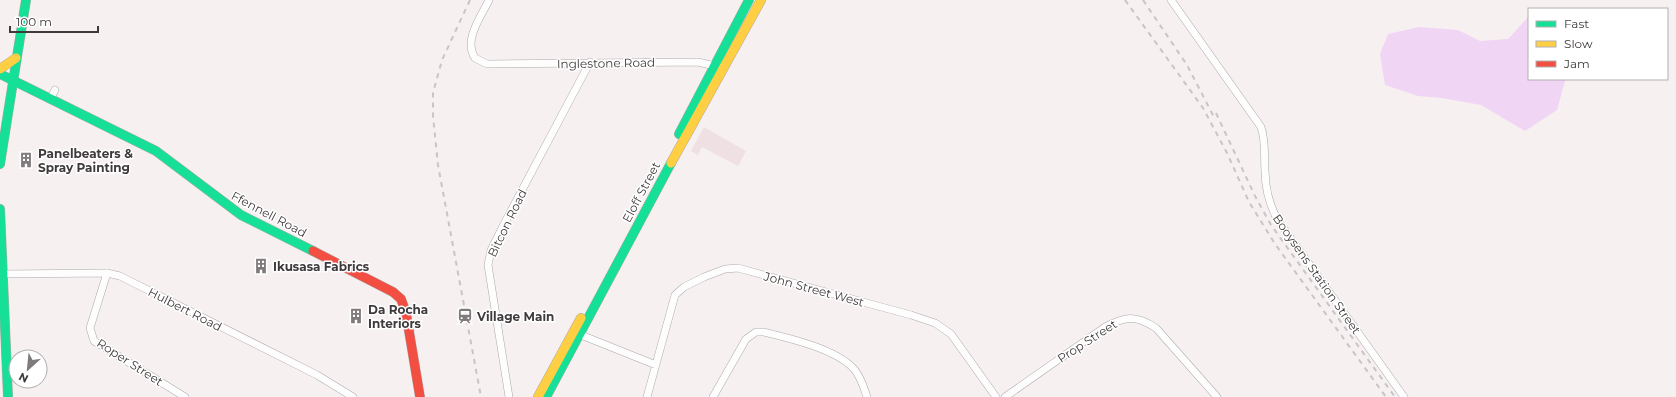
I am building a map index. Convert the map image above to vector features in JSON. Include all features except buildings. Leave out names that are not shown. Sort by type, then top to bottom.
[{"type":"street","points":[[0,164],[26,0]]},
{"type":"street","name":"Inglestone Road","points":[[489,0],[476,26],[470,46],[475,58],[487,64],[698,62],[720,68]]},
{"type":"street","name":"Eloff Street","points":[[720,68],[749,0]]},
{"type":"street","name":"Eloff Street","points":[[546,397],[577,334],[676,147],[720,68],[761,0]]},
{"type":"street","name":"Booysens Station Street","points":[[1171,0],[1261,127],[1265,145],[1266,191],[1269,204],[1277,219],[1404,397]]},
{"type":"street","points":[[0,69],[8,66],[16,58]]},
{"type":"street","name":"Bitcon Road","points":[[509,397],[488,259],[503,226],[590,62]]},
{"type":"street","name":"Ffennell Road","points":[[0,74],[156,151],[229,208],[393,292],[401,299],[406,313],[420,397]]},
{"type":"street","points":[[50,99],[55,90]]},
{"type":"street","points":[[0,209],[4,274],[8,397]]},
{"type":"street","name":"John Street West","points":[[647,397],[671,307],[679,290],[725,269],[738,268],[936,323],[946,329],[955,339],[996,397]]},
{"type":"street","name":"Hulbert Road","points":[[4,274],[107,273],[120,276],[310,372],[353,397]]},
{"type":"street","name":"Roper Street","points":[[107,273],[90,328],[94,341],[185,397]]},
{"type":"street","name":"Prop Street","points":[[1005,397],[1105,327],[1118,320],[1128,318],[1146,321],[1156,328],[1217,397]]},
{"type":"street","points":[[713,397],[746,339],[756,332],[764,332],[813,345],[846,363],[854,368],[859,376],[867,397]]},
{"type":"street","points":[[577,334],[656,365]]},
{"type":"street","name":"Eloff Street","points":[[538,397],[577,334]]},
{"type":"shaded area","points":[[1528,17],[1528,80],[1565,80],[1557,110],[1525,131],[1481,105],[1442,98],[1418,96],[1385,85],[1380,54],[1388,34],[1419,27],[1458,30],[1480,41],[1508,39]]},
{"type":"shaded area","points":[[704,127],[746,151],[738,166],[702,147],[698,155],[691,151]]},
{"type":"railway","points":[[470,0],[442,60],[433,93],[433,116],[438,165],[481,397]]},
{"type":"railway","points":[[1125,0],[1203,108],[1227,153],[1249,202],[1275,244],[1386,397]]},
{"type":"railway","points":[[1143,0],[1187,65],[1215,119]]},
{"type":"railway","points":[[1216,113],[1255,196],[1271,225],[1395,397]]},
{"type":"traffic: fast","points":[[0,164],[26,0]]},
{"type":"traffic: fast","points":[[679,134],[749,0]]},
{"type":"traffic: fast","points":[[0,74],[156,151],[241,215],[313,251]]},
{"type":"traffic: fast","points":[[546,397],[671,163]]},
{"type":"traffic: fast","points":[[0,209],[8,397]]},
{"type":"traffic: slow","points":[[671,163],[761,0]]},
{"type":"traffic: slow","points":[[0,69],[16,58]]},
{"type":"traffic: slow","points":[[538,397],[581,318]]},
{"type":"traffic: jam","points":[[313,251],[393,292],[401,299],[406,313],[420,397]]},
{"type":"place","name":"Panelbeaters & Spray Painting","points":[[26,160]]},
{"type":"place","name":"Ikusasa Fabrics","points":[[261,266]]},
{"type":"place","name":"Da Rocha Interiors","points":[[356,316]]},
{"type":"place","name":"Village Main","points":[[465,316]]}]
